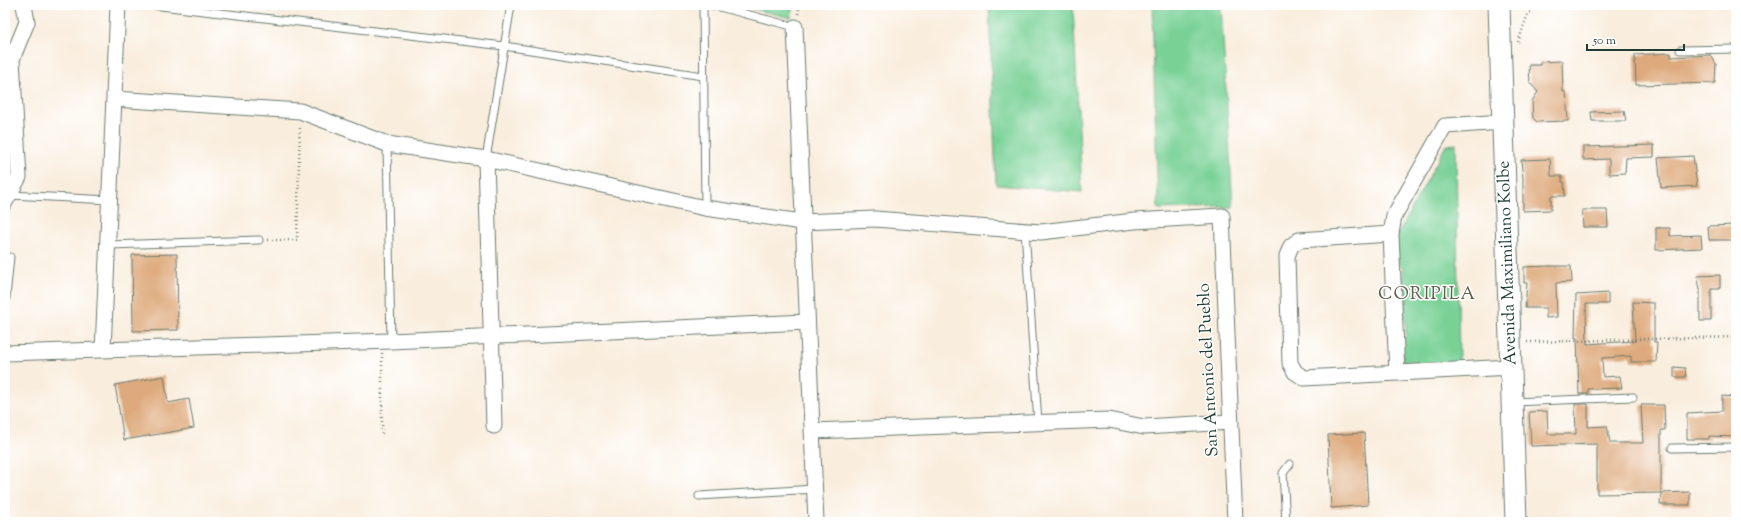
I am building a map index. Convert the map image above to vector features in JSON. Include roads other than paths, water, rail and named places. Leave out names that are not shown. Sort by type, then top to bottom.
[{"type":"main road","name":"Avenida Maximiliano Kolbe","points":[[1500,6],[1516,522]]},
{"type":"street","points":[[8,198],[19,177],[12,59],[27,22],[24,5]]},
{"type":"street","points":[[103,350],[109,245],[118,5]]},
{"type":"street","points":[[795,27],[802,222],[816,522]]},
{"type":"street","points":[[114,99],[300,111],[387,144],[486,159],[705,208],[802,222],[876,219],[1025,230]]},
{"type":"street","points":[[1397,373],[1391,234],[1394,216],[1445,126],[1503,122]]},
{"type":"street","points":[[486,159],[494,426]]},
{"type":"street","name":"San Antonio del Pueblo","points":[[1025,230],[1041,232],[1134,221],[1222,216],[1235,522]]},
{"type":"street","points":[[1391,234],[1299,240],[1291,246],[1287,256],[1290,363],[1295,372],[1304,378],[1511,367]]},
{"type":"street","points":[[5,353],[386,341],[807,322]]},
{"type":"street","points":[[812,431],[1109,420],[1144,427],[1231,422]]},
{"type":"lane","points":[[152,5],[504,46],[703,76]]},
{"type":"lane","points":[[486,159],[511,5]]},
{"type":"lane","points":[[704,5],[703,76],[705,208]]},
{"type":"lane","points":[[712,5],[795,27]]},
{"type":"lane","points":[[1680,50],[1736,48]]},
{"type":"lane","points":[[386,341],[387,144]]},
{"type":"lane","points":[[8,198],[110,200]]},
{"type":"lane","points":[[1025,230],[1038,423]]},
{"type":"lane","points":[[109,245],[259,240]]},
{"type":"lane","points":[[5,307],[10,257]]},
{"type":"lane","points":[[1512,402],[1633,397]]},
{"type":"lane","points":[[1672,448],[1736,447]]},
{"type":"lane","points":[[1286,522],[1283,473],[1290,464]]},
{"type":"lane","points":[[699,496],[815,489]]},
{"type":"district","name":"CORIPILA","points":[[1427,295]]}]
